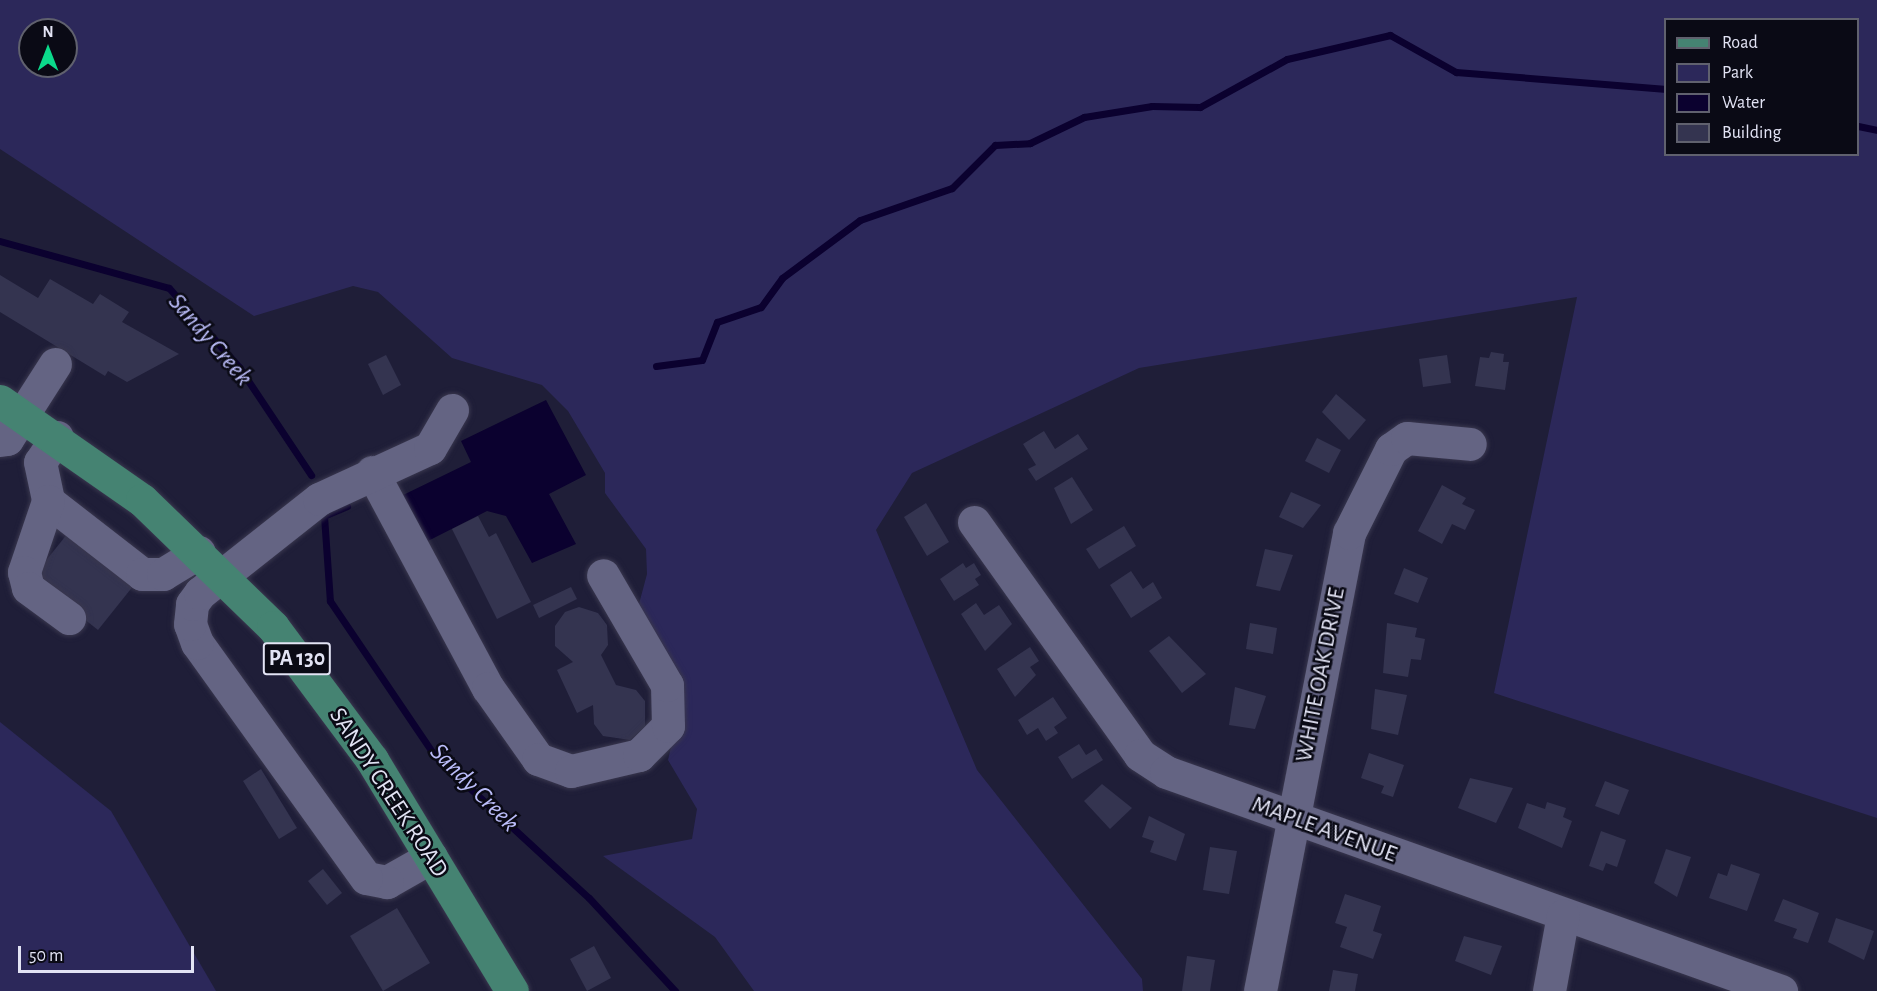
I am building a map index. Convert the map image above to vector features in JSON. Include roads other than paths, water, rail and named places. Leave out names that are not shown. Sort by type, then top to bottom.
[{"type":"main road","name":"SANDY CREEK ROAD","points":[[12,409],[57,437],[142,500],[225,575],[273,627],[372,760],[512,991]]},
{"type":"street","points":[[0,440],[7,439],[12,409],[55,364]]},
{"type":"street","points":[[431,857],[387,882],[366,878],[353,864],[197,643],[190,624],[192,604],[225,575],[319,499],[372,472],[430,448],[452,410]]},
{"type":"street","points":[[57,437],[40,462],[48,501],[24,572],[28,588],[69,618]]},
{"type":"street","name":"WHITE OAK DRIVE","points":[[1260,991],[1350,533],[1391,449],[1407,438],[1470,444]]},
{"type":"street","points":[[372,472],[488,688],[538,759],[571,771],[639,755],[668,726],[667,685],[603,575]]},
{"type":"street","points":[[48,501],[141,574],[163,574],[200,552]]},
{"type":"street","name":"MAPLE AVENUE","points":[[974,522],[1140,755],[1166,772],[1293,821],[1781,991]]},
{"type":"street","points":[[1549,991],[1563,915]]},
{"type":"water","points":[[546,400],[586,475],[549,494],[576,544],[532,563],[506,516],[487,511],[424,543],[399,497],[471,462],[461,441]]},
{"type":"waterway","points":[[656,366],[702,360],[717,322],[761,307],[782,278],[860,220],[952,188],[995,145],[1030,143],[1084,117],[1152,106],[1200,107],[1287,59],[1390,35],[1456,72],[1664,89]]},
{"type":"waterway","points":[[1859,126],[1877,130]]},
{"type":"waterway","name":"Sandy Creek","points":[[0,241],[169,288],[239,367],[311,475]]},
{"type":"waterway","name":"Sandy Creek","points":[[347,506],[324,516],[330,601],[435,756],[589,898],[675,991]]}]
